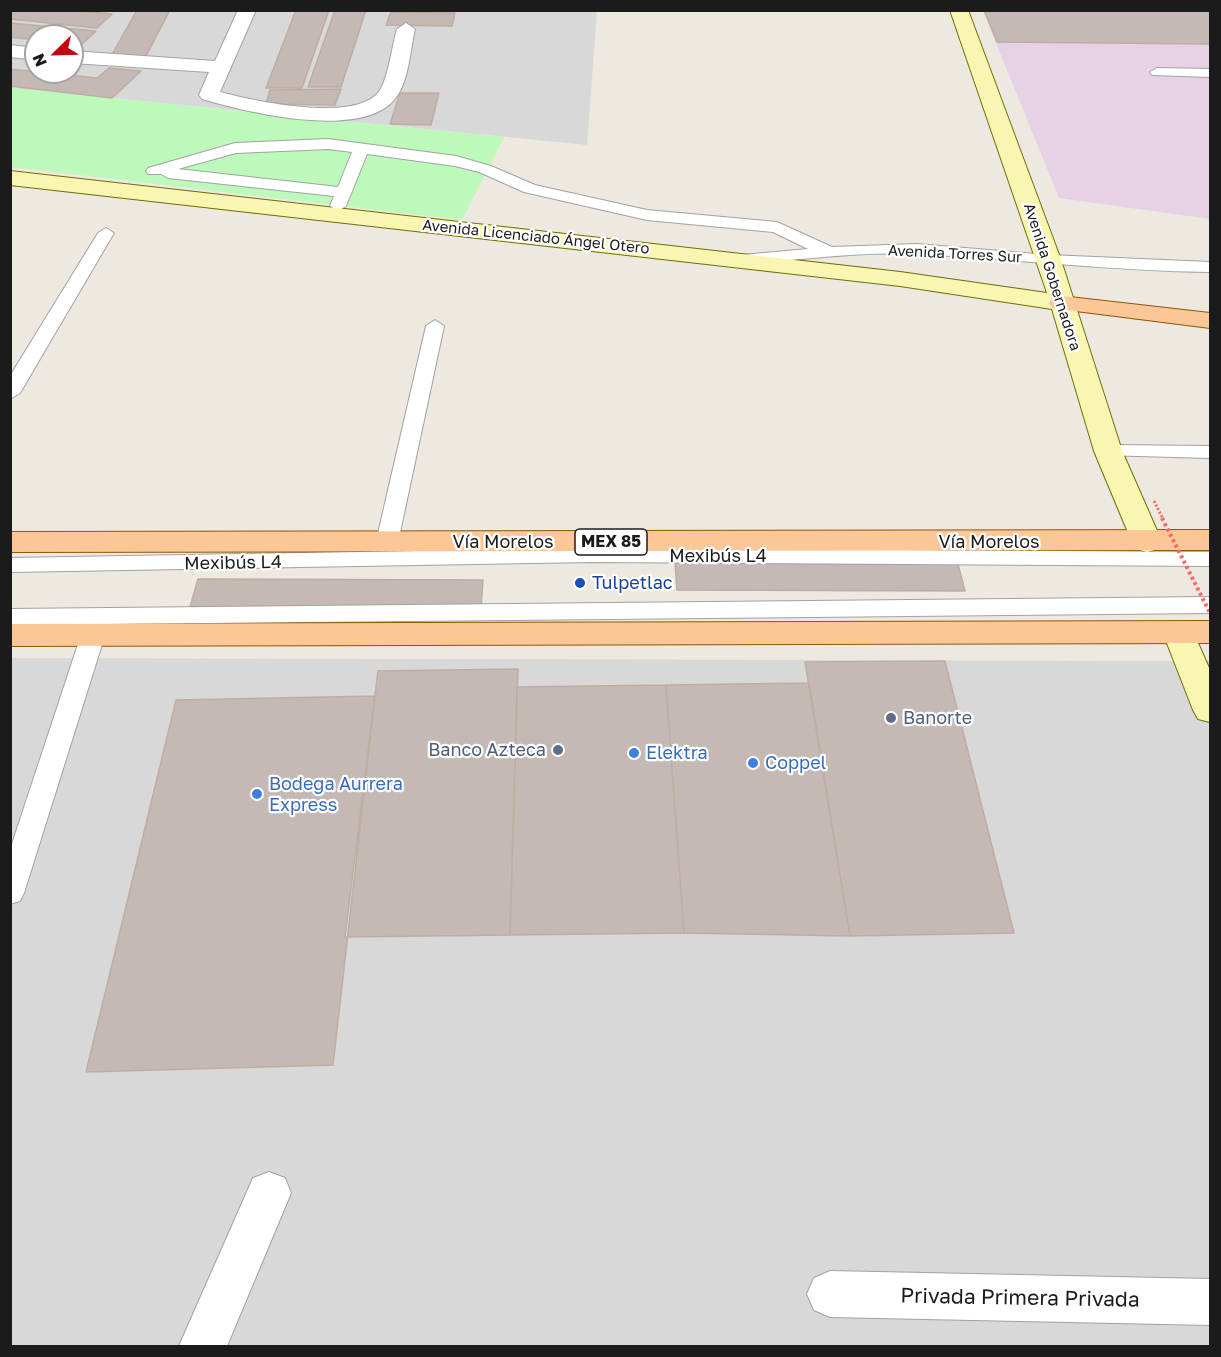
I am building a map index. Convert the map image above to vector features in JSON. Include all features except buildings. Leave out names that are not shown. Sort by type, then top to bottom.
[{"type":"main road","name":"Avenida Gobernadora","points":[[960,11],[1049,260],[1108,451],[1147,542]]},
{"type":"main road","name":"Avenida Licenciado Ángel Otero","points":[[10,178],[900,279],[1061,303]]},
{"type":"main road","points":[[1061,303],[1209,324]]},
{"type":"main road","name":"Vía Morelos","points":[[10,542],[1147,542],[1210,540]]},
{"type":"main road","points":[[10,635],[1195,632],[1210,710]]},
{"type":"street","points":[[247,10],[209,95],[236,104],[291,111],[362,110],[377,105],[387,96],[406,29]]},
{"type":"street","points":[[84,58],[222,67]]},
{"type":"street","points":[[203,1347],[269,1193]]},
{"type":"street","name":"Privada Primera Privada","points":[[831,1294],[1210,1302]]},
{"type":"lane","points":[[949,10],[960,11]]},
{"type":"lane","points":[[1157,72],[1210,73]]},
{"type":"lane","points":[[342,192],[153,171],[235,148],[328,144],[456,162],[485,169],[530,189],[647,215],[777,227],[829,252]]},
{"type":"lane","points":[[229,203],[262,147]]},
{"type":"lane","points":[[336,214],[342,192],[361,148]]},
{"type":"lane","points":[[10,393],[106,233]]},
{"type":"lane","name":"Avenida Torres Sur","points":[[736,260],[829,252],[917,249],[1049,260],[1210,267]]},
{"type":"lane","points":[[387,542],[435,326]]},
{"type":"lane","points":[[1108,451],[1210,452]]},
{"type":"lane","name":"Mexibús L4","points":[[10,565],[303,562],[592,555],[1210,559]]},
{"type":"lane","points":[[10,617],[1210,605]]},
{"type":"lane","points":[[10,893],[93,635]]},
{"type":"path","points":[[1154,501],[1210,613]]},
{"type":"shaded area","points":[[10,11],[597,11],[587,145],[11,88]]},
{"type":"shaded area","points":[[983,11],[1210,11],[1210,219],[1059,198]]},
{"type":"shaded area","points":[[10,658],[1210,661],[1210,1346],[11,1346]]},
{"type":"green space","points":[[11,88],[504,137],[462,220],[11,167]]},
{"type":"place","name":"Tulpetlac","points":[[580,583]]},
{"type":"place","name":"Banorte","points":[[891,718]]},
{"type":"place","name":"Banco Azteca","points":[[558,750]]},
{"type":"place","name":"Elektra","points":[[634,753]]},
{"type":"place","name":"Coppel","points":[[753,763]]},
{"type":"place","name":"Bodega Aurrera Express","points":[[257,794]]}]
